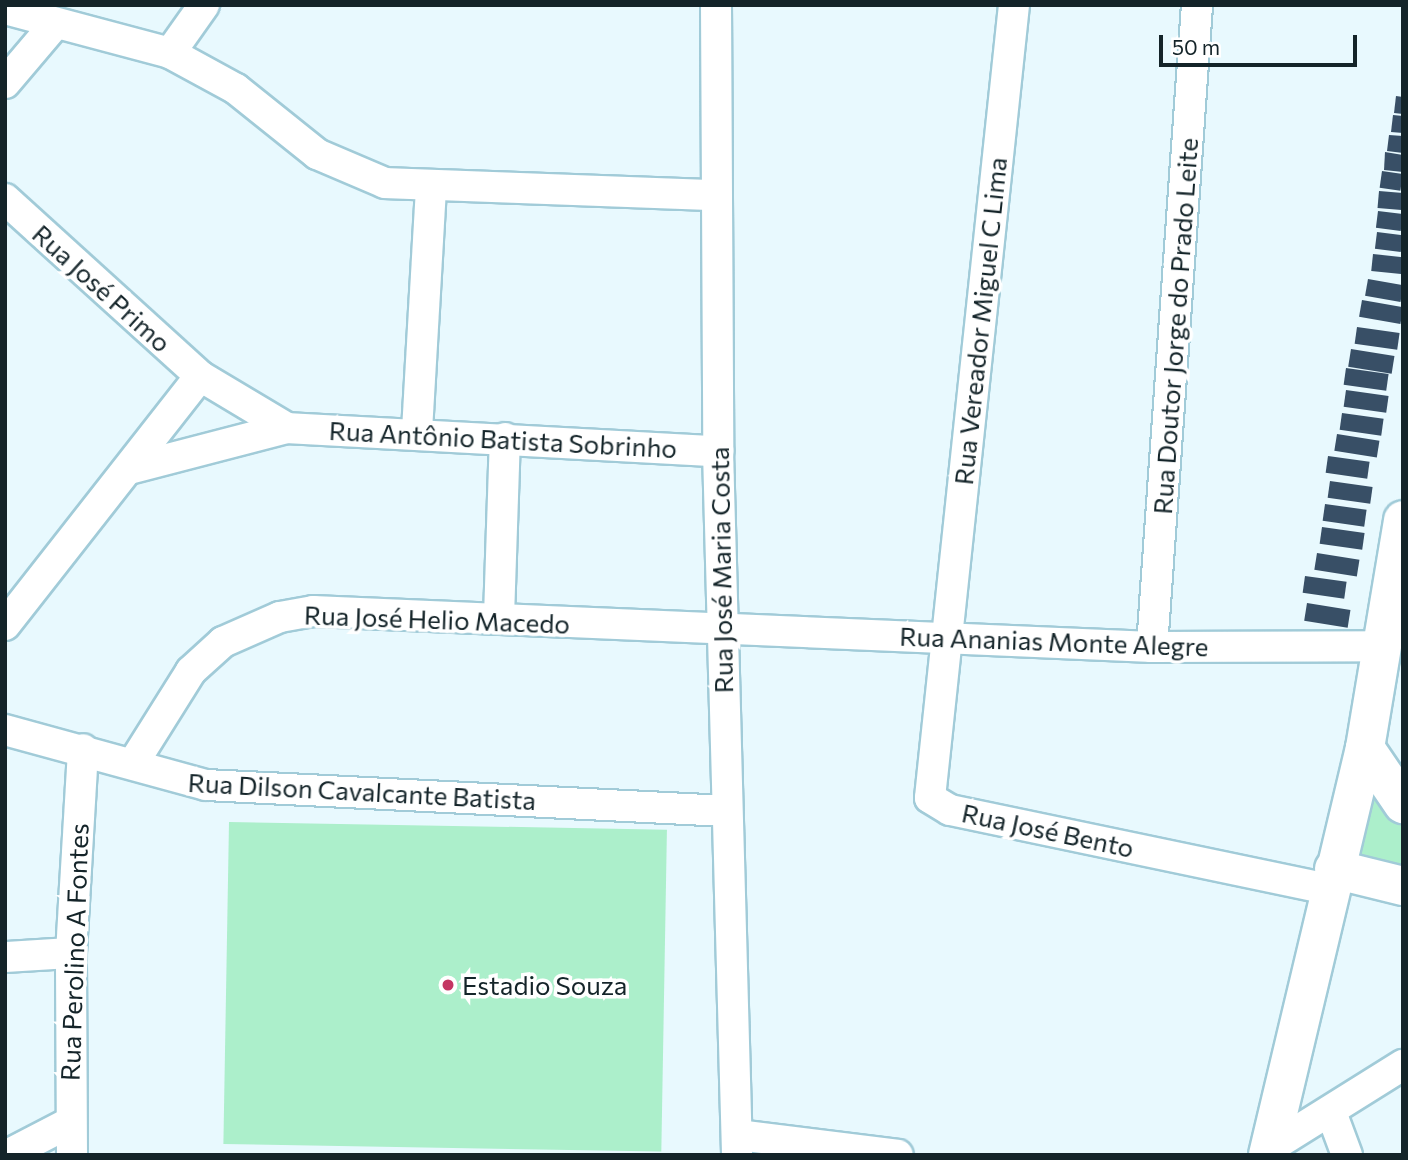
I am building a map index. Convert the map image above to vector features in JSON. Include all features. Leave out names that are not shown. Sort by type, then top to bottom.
[{"type":"main road","points":[[1269,1151],[1365,748],[1401,543]]},
{"type":"main road","points":[[1365,748],[1403,804]]},
{"type":"main road","points":[[1332,879],[1403,886]]},
{"type":"street","name":"Rua José Maria Costa","points":[[716,5],[718,451],[726,811],[738,1145]]},
{"type":"street","name":"Rua Vereador Miguel C Lima","points":[[946,637],[1014,5]]},
{"type":"street","name":"Rua Doutor Jorge do Prado Leite","points":[[1152,647],[1198,5]]},
{"type":"street","points":[[5,9],[170,53],[236,89],[346,171],[431,189],[715,195]]},
{"type":"street","points":[[170,53],[196,9]]},
{"type":"street","points":[[5,83],[55,24]]},
{"type":"street","points":[[417,431],[431,189]]},
{"type":"street","name":"Rua José Primo","points":[[5,199],[200,376],[287,428]]},
{"type":"street","points":[[5,625],[133,468],[200,376]]},
{"type":"street","points":[[133,468],[287,428]]},
{"type":"street","name":"Rua Antônio Batista Sobrinho","points":[[287,428],[417,431],[505,439],[718,451]]},
{"type":"street","points":[[499,617],[505,439]]},
{"type":"street","name":"Rua José Helio Macedo","points":[[134,762],[191,671],[251,627],[313,611],[499,617],[723,633]]},
{"type":"street","name":"Rua Ananias Monte Alegre","points":[[723,633],[946,637],[1152,647],[1385,646]]},
{"type":"street","name":"Rua José Bento","points":[[946,637],[928,787],[935,804],[1332,879]]},
{"type":"street","name":"Rua Dilson Cavalcante Batista","points":[[5,730],[134,762],[206,785],[726,811]]},
{"type":"street","name":"Rua Perolino A Fontes","points":[[72,1155],[69,1123],[71,953],[83,749]]},
{"type":"street","points":[[5,957],[71,953]]},
{"type":"street","points":[[1269,1151],[1403,1065]]},
{"type":"street","points":[[1331,1112],[1347,1155]]},
{"type":"street","points":[[7,1155],[69,1123]]},
{"type":"street","points":[[738,1145],[898,1155]]},
{"type":"green space","points":[[1370,790],[1403,822],[1403,877],[1355,864]]},
{"type":"green space","name":"Estadio Souza","points":[[229,822],[667,830],[661,1152],[223,1144]]},
{"type":"building","points":[[1396,96],[1403,97],[1403,114],[1394,113]]},
{"type":"building","points":[[1393,115],[1403,116],[1403,133],[1391,132]]},
{"type":"building","points":[[1389,135],[1403,136],[1403,153],[1387,151]]},
{"type":"building","points":[[1385,152],[1403,155],[1403,172],[1384,170]]},
{"type":"building","points":[[1382,171],[1403,174],[1400,191],[1380,188]]},
{"type":"building","points":[[1379,191],[1403,193],[1401,210],[1378,208]]},
{"type":"building","points":[[1378,211],[1403,214],[1401,231],[1376,228]]},
{"type":"building","points":[[1377,232],[1403,235],[1401,252],[1375,249]]},
{"type":"building","points":[[1373,254],[1403,257],[1401,274],[1371,271]]},
{"type":"building","points":[[1368,279],[1403,285],[1401,302],[1365,296]]},
{"type":"building","points":[[1362,300],[1403,307],[1400,324],[1359,317]]},
{"type":"building","points":[[1357,327],[1400,333],[1397,350],[1355,344]]},
{"type":"building","points":[[1351,349],[1394,356],[1392,374],[1348,367]]},
{"type":"building","points":[[1346,368],[1389,374],[1386,391],[1344,385]]},
{"type":"building","points":[[1346,390],[1389,396],[1386,413],[1344,407]]},
{"type":"building","points":[[1342,413],[1384,419],[1381,436],[1340,430]]},
{"type":"building","points":[[1337,434],[1379,441],[1377,458],[1334,451]]},
{"type":"building","points":[[1328,456],[1370,462],[1367,479],[1326,473]]},
{"type":"building","points":[[1330,481],[1373,487],[1370,504],[1328,498]]},
{"type":"building","points":[[1325,504],[1367,510],[1364,527],[1323,521]]},
{"type":"building","points":[[1322,527],[1365,533],[1362,550],[1320,544]]},
{"type":"building","points":[[1317,553],[1359,560],[1357,577],[1314,570]]},
{"type":"building","points":[[1305,576],[1347,582],[1344,599],[1303,593]]},
{"type":"building","points":[[1307,603],[1350,610],[1348,628],[1304,621]]},
{"type":"place","name":"Estadio Souza","points":[[448,985]]}]
